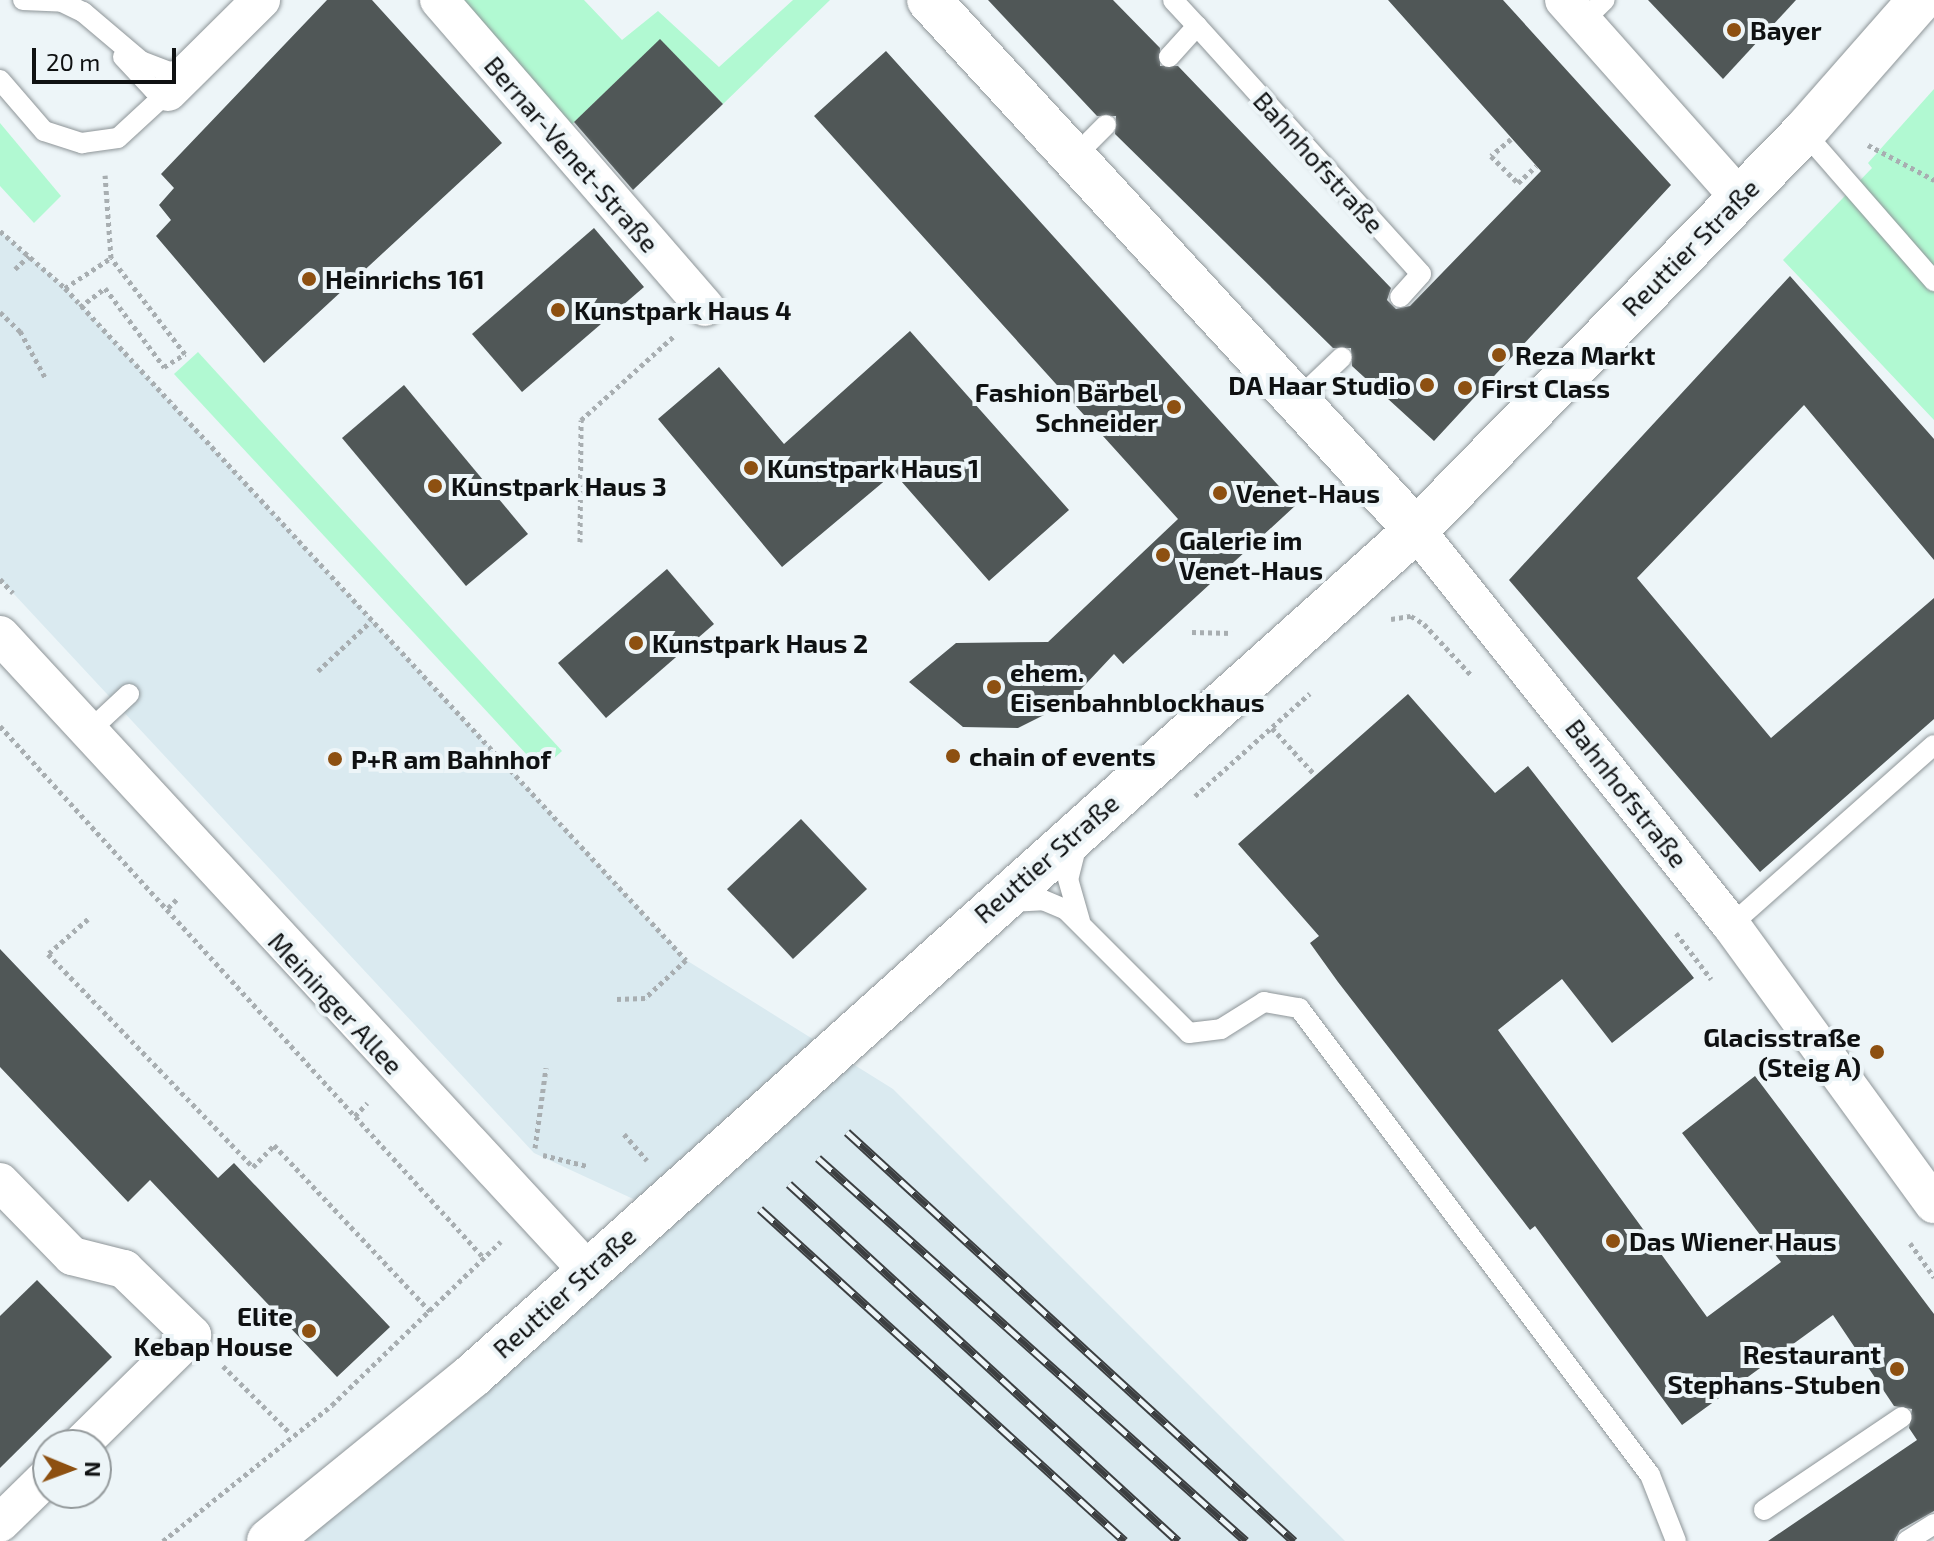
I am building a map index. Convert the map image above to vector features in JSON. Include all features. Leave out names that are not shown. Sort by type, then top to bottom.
[{"type":"main road","name":"Bahnhofstraße","points":[[929,0],[1092,140],[1299,398],[1416,530]]},
{"type":"main road","name":"Reuttier Straße","points":[[269,1541],[472,1376],[990,907],[1416,530],[1804,132],[1920,0]]},
{"type":"street","points":[[181,79],[261,0]]},
{"type":"street","name":"Bernar-Venet-Straße","points":[[439,0],[705,307]]},
{"type":"street","points":[[1584,7],[1739,197]]},
{"type":"street","name":"Bahnhofstraße","points":[[1416,530],[1731,925],[1934,1204]]},
{"type":"street","name":"Meininger Allee","points":[[0,635],[531,1214],[587,1270]]},
{"type":"street","points":[[0,1182],[72,1256],[124,1269],[192,1335],[96,1429]]},
{"type":"street","points":[[14,1541],[0,1524],[32,1492]]},
{"type":"lane","points":[[23,0],[80,6],[154,90],[181,79]]},
{"type":"lane","points":[[58,0],[80,6],[155,68],[181,79]]},
{"type":"lane","name":"Bahnhofstraße","points":[[1173,0],[1421,274],[1400,297]]},
{"type":"lane","points":[[1169,57],[1197,26]]},
{"type":"lane","points":[[0,80],[44,131],[62,140],[102,143],[135,126],[181,79]]},
{"type":"lane","points":[[1804,132],[1934,281]]},
{"type":"lane","points":[[1299,398],[1342,357]]},
{"type":"lane","points":[[88,732],[129,694]]},
{"type":"lane","points":[[1731,925],[1934,745]]},
{"type":"lane","points":[[1080,921],[1068,879],[1085,825]]},
{"type":"lane","points":[[990,907],[1043,900],[1080,921],[1189,1033],[1221,1029],[1264,1002],[1299,1008],[1650,1475],[1676,1541]]},
{"type":"lane","points":[[1764,1510],[1902,1417]]},
{"type":"lane","points":[[1907,1541],[1934,1524]]},
{"type":"path","points":[[1511,139],[1491,156],[1518,183],[1536,166]]},
{"type":"path","points":[[80,307],[105,288],[164,367],[185,354],[111,258],[102,143]]},
{"type":"path","points":[[1868,145],[1934,180]]},
{"type":"path","points":[[0,231],[65,288],[686,960],[645,998],[616,999]]},
{"type":"path","points":[[15,269],[29,256]]},
{"type":"path","points":[[65,288],[111,258]]},
{"type":"path","points":[[580,542],[581,420],[705,307]]},
{"type":"path","points":[[0,312],[20,331],[46,379]]},
{"type":"path","points":[[1383,623],[1411,616],[1474,679]]},
{"type":"path","points":[[318,671],[371,621]]},
{"type":"path","points":[[1290,712],[1321,682]]},
{"type":"path","points":[[0,726],[483,1257]]},
{"type":"path","points":[[1272,728],[1315,775]]},
{"type":"path","points":[[168,908],[179,897]]},
{"type":"path","points":[[88,919],[48,954],[253,1167],[274,1145],[432,1313]]},
{"type":"path","points":[[1667,921],[1715,983]]},
{"type":"path","points":[[546,1068],[534,1153],[587,1166]]},
{"type":"path","points":[[355,1116],[367,1103]]},
{"type":"path","points":[[163,1541],[290,1433],[332,1405],[432,1313],[483,1257],[531,1214]]},
{"type":"path","points":[[1903,1234],[1934,1277]]},
{"type":"path","points":[[192,1335],[290,1433]]},
{"type":"shaded area","points":[[0,231],[65,288],[686,960],[893,1089],[1345,1541],[269,1541],[657,1210],[534,1153],[0,579]]},
{"type":"green space","points":[[453,0],[584,0],[622,40],[658,11],[719,67],[793,0],[830,0],[723,104],[660,40],[567,129]]},
{"type":"green space","points":[[1934,89],[1934,420],[1783,260],[1872,168],[1868,163]]},
{"type":"green space","points":[[0,123],[61,196],[34,223],[0,186]]},
{"type":"green space","points":[[198,352],[562,751],[541,770],[174,374]]},
{"type":"building","points":[[327,0],[372,0],[502,143],[264,363],[156,236],[171,220],[159,205],[174,188],[161,174]]},
{"type":"building","points":[[988,0],[1113,0],[1160,48],[1160,66],[1178,66],[1391,288],[1387,300],[1396,309],[1410,306],[1541,171],[1388,0],[1503,0],[1671,185],[1434,441],[1352,366],[1351,348],[1333,348],[1115,134],[1116,116],[1097,116]]},
{"type":"building","points":[[1648,0],[1796,0],[1723,79]]},
{"type":"building","points":[[660,39],[723,104],[633,190],[574,122]]},
{"type":"building","points":[[886,51],[1296,505],[1123,664],[1114,654],[1068,703],[1018,728],[963,727],[909,682],[956,643],[1048,642],[1178,519],[814,116]]},
{"type":"building","name":"Kunstpark Haus 4","points":[[594,228],[644,287],[522,392],[472,334]]},
{"type":"building","points":[[1790,276],[1934,439],[1934,560],[1804,405],[1637,578],[1771,738],[1934,598],[1934,719],[1760,872],[1509,580]]},
{"type":"building","points":[[910,331],[1069,510],[989,581],[894,473],[782,567],[658,419],[719,367],[784,444]]},
{"type":"building","name":"Kunstpark Haus 3","points":[[404,385],[528,534],[466,586],[342,438]]},
{"type":"building","name":"Kunstpark Haus 2","points":[[667,569],[714,624],[606,718],[558,663]]},
{"type":"building","points":[[1408,694],[1495,793],[1528,766],[1694,978],[1612,1043],[1562,979],[1498,1030],[1707,1317],[1781,1262],[1682,1133],[1755,1076],[1934,1314],[1934,1511],[1900,1530],[1894,1541],[1768,1541],[1917,1440],[1909,1428],[1912,1409],[1894,1406],[1833,1315],[1682,1425],[1535,1226],[1530,1230],[1338,982],[1310,943],[1319,936],[1238,844]]},
{"type":"building","points":[[801,819],[867,889],[793,959],[727,889]]},
{"type":"building","points":[[0,949],[218,1178],[234,1163],[390,1327],[337,1377],[150,1180],[128,1202],[0,1067]]},
{"type":"building","points":[[37,1280],[112,1357],[39,1429],[32,1429],[32,1436],[0,1468],[0,1316]]},
{"type":"railway","points":[[847,1132],[1294,1541]]},
{"type":"railway","points":[[818,1158],[1246,1541]]},
{"type":"railway","points":[[789,1184],[1178,1541]]},
{"type":"railway","points":[[760,1209],[1125,1541]]},
{"type":"place","name":"Bayer","points":[[1734,30]]},
{"type":"place","name":"Heinrichs 161","points":[[309,279]]},
{"type":"place","name":"Kunstpark Haus 4","points":[[558,310]]},
{"type":"place","name":"Reza Markt","points":[[1499,355]]},
{"type":"place","name":"DA Haar Studio","points":[[1427,385]]},
{"type":"place","name":"First Class","points":[[1465,388]]},
{"type":"place","name":"Fashion Bärbel Schneider","points":[[1174,407]]},
{"type":"place","name":"Kunstpark Haus 1","points":[[751,468]]},
{"type":"place","name":"Kunstpark Haus 3","points":[[435,486]]},
{"type":"place","name":"Venet-Haus","points":[[1220,493]]},
{"type":"place","name":"Galerie im Venet-Haus","points":[[1163,555]]},
{"type":"place","name":"Kunstpark Haus 2","points":[[636,643]]},
{"type":"place","name":"ehem. Eisenbahnblockhaus","points":[[994,687]]},
{"type":"place","name":"chain of events","points":[[953,756]]},
{"type":"place","name":"P+R am Bahnhof","points":[[335,759]]},
{"type":"place","name":"Glacisstraße (Steig A)","points":[[1877,1052]]},
{"type":"place","name":"Das Wiener Haus","points":[[1613,1241]]},
{"type":"place","name":"Elite Kebap House","points":[[309,1331]]},
{"type":"place","name":"Restaurant Stephans-Stuben","points":[[1897,1369]]}]
